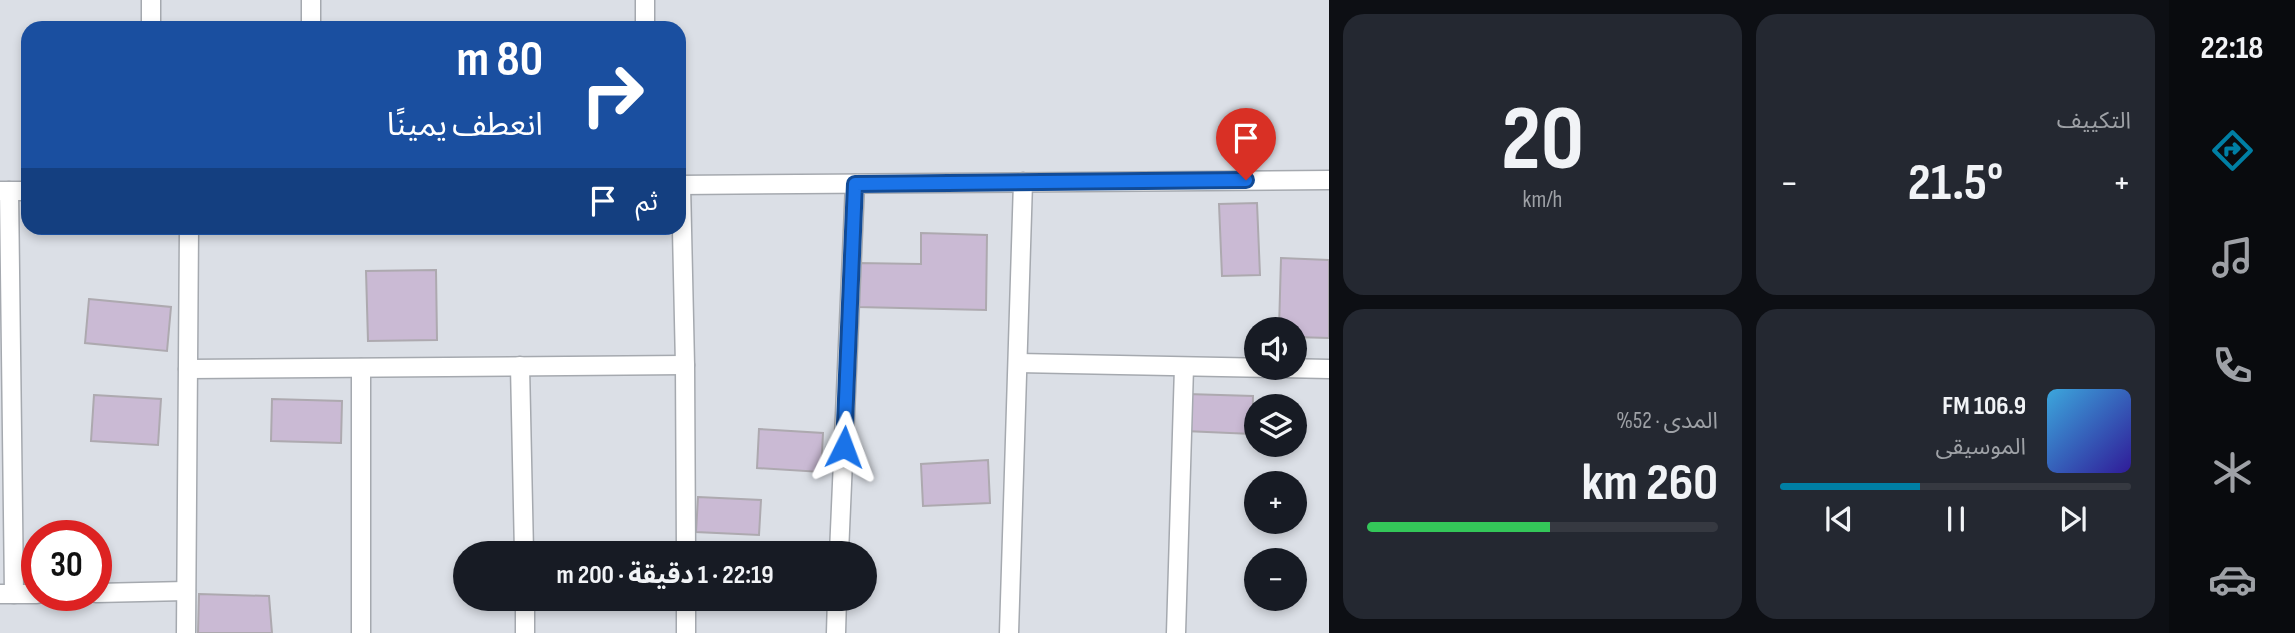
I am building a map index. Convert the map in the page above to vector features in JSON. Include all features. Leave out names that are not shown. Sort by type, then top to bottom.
[{"type":"street","points":[[151,0],[151,21]]},
{"type":"street","points":[[311,0],[311,21]]},
{"type":"street","points":[[645,0],[645,21]]},
{"type":"street","points":[[686,185],[1329,180]]},
{"type":"street","points":[[1009,633],[1023,182]]},
{"type":"street","points":[[840,541],[855,184]]},
{"type":"street","points":[[4,191],[7,594]]},
{"type":"street","points":[[186,633],[189,235]]},
{"type":"street","points":[[681,235],[686,541]]},
{"type":"street","points":[[1018,363],[1329,369]]},
{"type":"street","points":[[188,369],[685,365]]},
{"type":"street","points":[[520,366],[524,541]]},
{"type":"street","points":[[1176,633],[1184,366]]},
{"type":"street","points":[[360,368],[361,633]]},
{"type":"street","points":[[112,593],[186,592]]},
{"type":"street","points":[[524,611],[525,633]]},
{"type":"street","points":[[686,611],[686,633]]},
{"type":"street","points":[[835,633],[836,611]]},
{"type":"building","points":[[1257,203],[1260,275],[1222,276],[1219,204]]},
{"type":"building","points":[[921,233],[987,235],[986,310],[858,307],[858,263],[921,264]]},
{"type":"building","points":[[1281,258],[1329,260],[1329,338],[1307,337],[1307,317],[1279,317]]},
{"type":"building","points":[[436,270],[437,340],[368,341],[366,271]]},
{"type":"building","points":[[89,299],[171,307],[167,351],[85,343]]},
{"type":"building","points":[[1187,394],[1244,396],[1244,434],[1185,431]]},
{"type":"building","points":[[94,395],[161,399],[158,445],[91,441]]},
{"type":"building","points":[[272,399],[342,401],[341,443],[271,441]]},
{"type":"building","points":[[759,429],[823,433],[821,472],[757,468]]},
{"type":"building","points":[[988,460],[990,503],[923,506],[921,464]]},
{"type":"building","points":[[698,497],[761,500],[759,535],[696,532]]},
{"type":"building","points":[[199,594],[269,596],[272,633],[198,633]]},
{"type":"route","points":[[844,447],[855,184],[1246,180]]}]
